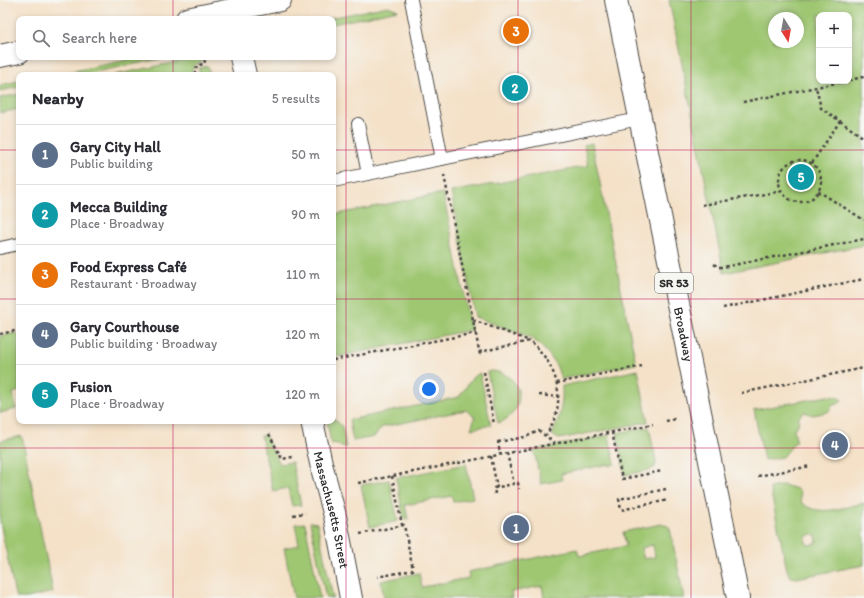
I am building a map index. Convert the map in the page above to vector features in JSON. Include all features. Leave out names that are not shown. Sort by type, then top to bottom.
[{"type":"main road","points":[[202,16],[280,0]]},
{"type":"main road","name":"Broadway","points":[[616,0],[738,598]]},
{"type":"main road","points":[[0,56],[16,53]]},
{"type":"main road","points":[[242,60],[244,72]]},
{"type":"main road","name":"Massachusetts Street","points":[[313,424],[322,468],[335,516],[351,598]]},
{"type":"lane","points":[[411,0],[442,158]]},
{"type":"lane","points":[[336,180],[640,119]]},
{"type":"lane","points":[[358,124],[368,174]]},
{"type":"lane","points":[[0,248],[16,245]]},
{"type":"path","points":[[195,72],[197,66],[205,63],[204,60]]},
{"type":"path","points":[[852,80],[864,78]]},
{"type":"path","points":[[743,102],[832,84]]},
{"type":"path","points":[[816,87],[821,108],[864,138]]},
{"type":"path","points":[[812,164],[840,121]]},
{"type":"path","points":[[442,158],[444,175],[480,353],[530,341]]},
{"type":"path","points":[[801,160],[812,164],[820,174],[821,181],[816,195],[802,202],[787,198],[780,186],[780,175],[783,168],[788,163],[801,160]]},
{"type":"path","points":[[702,205],[782,191]]},
{"type":"path","points":[[818,191],[864,220]]},
{"type":"path","points":[[714,264],[718,267],[722,267],[864,239]]},
{"type":"path","points":[[723,308],[864,279]]},
{"type":"path","points":[[473,320],[530,341],[543,353],[549,363],[557,383],[559,397],[555,419],[546,435]]},
{"type":"path","points":[[0,334],[16,331]]},
{"type":"path","points":[[336,359],[476,332]]},
{"type":"path","points":[[557,383],[642,366]]},
{"type":"path","points":[[741,393],[864,368]]},
{"type":"path","points":[[484,372],[494,424]]},
{"type":"path","points":[[539,395],[559,397]]},
{"type":"path","points":[[666,421],[675,419]]},
{"type":"path","points":[[358,483],[653,424]]},
{"type":"path","points":[[500,454],[498,442],[525,437],[539,431],[556,443]]},
{"type":"path","points":[[612,432],[622,479],[662,471]]},
{"type":"path","points":[[268,434],[282,459],[294,457]]},
{"type":"path","points":[[507,453],[514,484]]},
{"type":"path","points":[[491,456],[497,488]]},
{"type":"path","points":[[758,476],[811,466]]},
{"type":"path","points":[[377,577],[413,570],[392,476]]},
{"type":"path","points":[[495,494],[494,488],[518,484],[518,489]]},
{"type":"path","points":[[506,486],[507,491]]},
{"type":"path","points":[[666,489],[619,498],[619,504],[621,510],[668,500]]},
{"type":"path","points":[[293,515],[305,513]]},
{"type":"path","points":[[359,534],[402,525]]},
{"type":"path","points":[[408,548],[414,547]]},
{"type":"green space","points":[[669,0],[864,0],[864,245],[724,273]]},
{"type":"green space","points":[[388,6],[398,10],[336,23],[336,17]]},
{"type":"green space","points":[[127,60],[155,60],[95,72],[69,72]]},
{"type":"green space","points":[[186,60],[202,60],[202,62],[194,66],[192,72],[128,72]]},
{"type":"green space","points":[[208,66],[209,72],[199,72],[199,68]]},
{"type":"green space","points":[[16,82],[16,88],[0,91],[0,85]]},
{"type":"green space","points":[[16,95],[16,110],[0,113],[0,98]]},
{"type":"green space","points":[[592,143],[636,364],[561,379],[557,367],[550,356],[532,338],[475,317],[451,192],[588,166],[584,145]]},
{"type":"green space","points":[[443,193],[471,330],[336,357],[336,214]]},
{"type":"green space","points":[[16,333],[16,392],[13,393],[16,409],[0,413],[0,336]]},
{"type":"green space","points":[[638,370],[648,422],[559,439],[552,435],[560,411],[562,386]]},
{"type":"green space","points":[[492,371],[503,374],[511,379],[519,394],[518,403],[514,411],[508,418],[498,423],[487,372]]},
{"type":"green space","points":[[480,373],[491,425],[471,429],[475,417],[466,410],[382,427],[374,437],[353,441],[349,420],[459,397],[473,377]]},
{"type":"green space","points":[[828,396],[837,397],[842,400],[840,403],[833,405],[828,412],[813,415],[804,412],[799,417],[798,425],[794,430],[797,442],[794,443],[783,457],[764,460],[754,410]]},
{"type":"green space","points":[[336,421],[342,426],[346,447],[342,447],[335,443],[331,444],[328,424],[336,424]]},
{"type":"green space","points":[[649,427],[656,461],[655,467],[650,470],[625,475],[617,433]]},
{"type":"green space","points":[[265,435],[280,464],[292,462],[301,505],[292,506],[288,488],[273,491],[261,436]]},
{"type":"green space","points":[[609,435],[615,464],[561,474],[562,480],[541,484],[534,450]]},
{"type":"green space","points":[[22,436],[53,592],[27,598],[17,598],[15,595],[0,522],[0,441]]},
{"type":"green space","points":[[466,464],[473,498],[453,502],[452,496],[405,505],[408,519],[404,520],[396,478]]},
{"type":"green space","points":[[389,480],[398,521],[370,527],[361,485]]},
{"type":"green space","points":[[784,485],[797,489],[800,492],[801,502],[808,507],[815,509],[840,509],[864,503],[864,565],[796,578],[790,577],[787,570],[770,488]],"holes":[[[812,534],[816,536],[817,542],[814,544],[809,545],[806,542],[807,536]]]},
{"type":"green space","points":[[310,522],[317,523],[333,598],[326,598]]},
{"type":"green space","points":[[305,523],[320,598],[294,598],[284,548],[299,545],[295,524]]},
{"type":"green space","points":[[661,524],[668,526],[670,529],[684,598],[544,598],[542,586],[511,592],[512,598],[384,598],[381,581],[419,573],[422,587],[469,578],[468,572],[577,549],[579,556],[626,546],[623,532]],"holes":[[[653,545],[655,557],[644,559],[641,548]]]},
{"type":"place","name":"Food Express Café","points":[[516,31]]},
{"type":"place","name":"Mecca Building","points":[[515,88]]},
{"type":"place","name":"Fusion","points":[[801,177]]},
{"type":"place","name":"Gary Courthouse","points":[[835,445]]},
{"type":"place","name":"Gary City Hall","points":[[516,528]]}]
